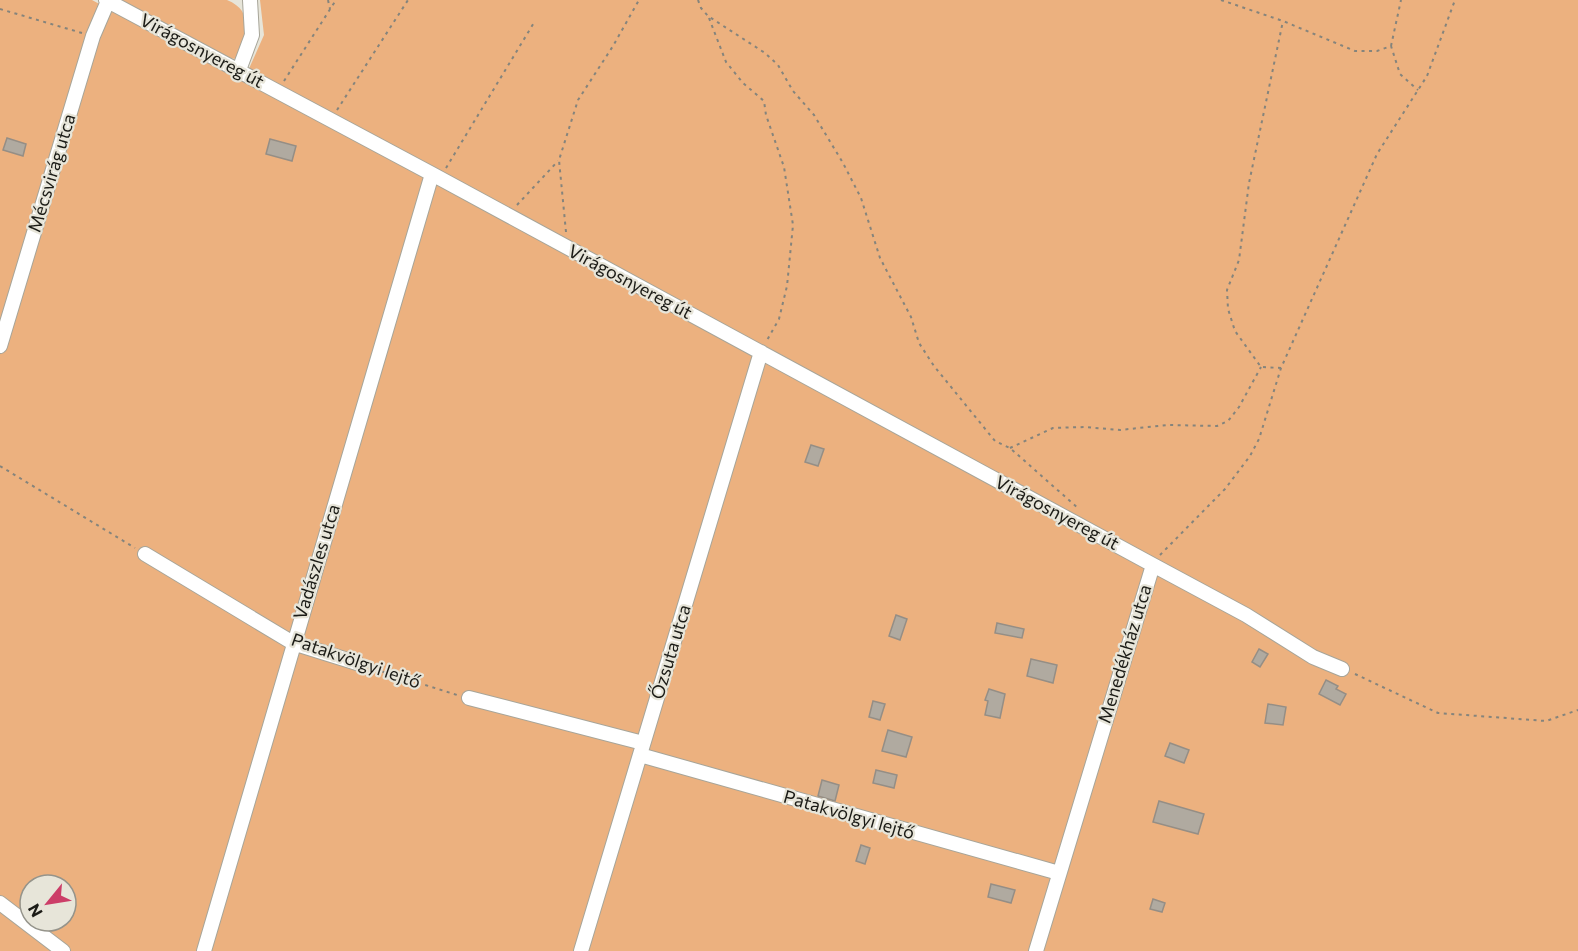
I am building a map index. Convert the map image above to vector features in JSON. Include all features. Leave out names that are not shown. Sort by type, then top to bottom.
[{"type":"street","points":[[240,70],[252,35],[250,0]]},
{"type":"street","name":"Virágosnyereg út","points":[[107,1],[240,70],[1153,565]]},
{"type":"street","name":"Mécsvirág utca","points":[[0,346],[93,36],[107,1]]},
{"type":"street","name":"Vadászles utca","points":[[204,951],[293,643],[436,176]]},
{"type":"street","name":"Őzsuta utca","points":[[581,951],[761,352]]},
{"type":"street","name":"Patakvölgyi lejtő","points":[[145,554],[293,643],[357,663]]},
{"type":"street","name":"Menedékház utca","points":[[1036,951],[1153,565],[1246,615],[1313,657],[1342,669]]},
{"type":"street","name":"Patakvölgyi lejtő","points":[[469,699],[1059,873]]},
{"type":"street","points":[[0,903],[63,951]]},
{"type":"path","points":[[328,0],[330,9]]},
{"type":"path","points":[[278,91],[336,0]]},
{"type":"path","points":[[330,120],[408,0]]},
{"type":"path","points":[[568,248],[559,160],[578,100],[639,0]]},
{"type":"path","points":[[698,0],[708,16],[778,64],[793,91],[814,115],[861,198],[880,258],[911,317],[919,343],[934,366],[995,441],[1010,448],[1082,512],[1089,530]]},
{"type":"path","points":[[1221,0],[1283,21],[1355,51],[1377,51],[1390,46]]},
{"type":"path","points":[[1401,0],[1390,46],[1400,74],[1419,90]]},
{"type":"path","points":[[1153,565],[1164,549],[1225,489],[1250,456],[1266,420],[1281,368],[1377,154],[1419,90],[1434,61],[1455,0]]},
{"type":"path","points":[[0,9],[93,36]]},
{"type":"path","points":[[708,16],[726,62],[743,83],[764,101],[766,115],[784,167],[793,225],[787,286],[779,320],[761,352]]},
{"type":"path","points":[[436,176],[535,21]]},
{"type":"path","points":[[1261,367],[1235,331],[1228,309],[1227,290],[1239,260],[1249,183],[1283,21]]},
{"type":"path","points":[[507,215],[559,160]]},
{"type":"path","points":[[1010,448],[1053,428],[1085,427],[1120,430],[1167,425],[1217,426],[1228,421],[1239,407],[1261,367]]},
{"type":"path","points":[[1261,367],[1281,368]]},
{"type":"path","points":[[0,466],[145,554]]},
{"type":"path","name":"Patakvölgyi lejtő","points":[[357,663],[469,699]]},
{"type":"path","points":[[1342,669],[1438,713],[1546,721],[1578,710]]},
{"type":"shaded area","points":[[0,0],[92,0],[243,82],[264,35],[260,0],[1578,0],[1578,951],[0,951]]},
{"type":"shaded area","points":[[119,0],[227,0],[242,11],[245,18],[245,33],[237,59],[226,58]]},
{"type":"building","points":[[7,138],[26,144],[23,156],[3,150]]},
{"type":"building","points":[[270,139],[296,146],[292,161],[266,154]]},
{"type":"building","points":[[811,445],[824,449],[818,466],[805,462]]},
{"type":"building","points":[[896,615],[907,619],[900,640],[889,636]]},
{"type":"building","points":[[997,623],[1024,629],[1022,638],[995,633]]},
{"type":"building","points":[[1259,649],[1268,654],[1260,667],[1252,662]]},
{"type":"building","points":[[1031,659],[1057,665],[1053,683],[1027,676]]},
{"type":"building","points":[[1326,680],[1338,686],[1336,689],[1346,694],[1340,705],[1319,694]]},
{"type":"building","points":[[989,689],[1005,694],[1000,718],[985,715],[988,701],[985,700]]},
{"type":"building","points":[[873,701],[885,704],[880,720],[869,717]]},
{"type":"building","points":[[1268,704],[1286,707],[1283,725],[1265,723]]},
{"type":"building","points":[[888,730],[912,737],[906,757],[882,751]]},
{"type":"building","points":[[1170,743],[1189,750],[1184,763],[1165,756]]},
{"type":"building","points":[[876,770],[897,775],[894,788],[873,783]]},
{"type":"building","points":[[822,780],[839,785],[835,801],[818,796]]},
{"type":"building","points":[[1159,801],[1204,814],[1198,834],[1153,822]]},
{"type":"building","points":[[861,845],[870,848],[865,864],[856,861]]},
{"type":"building","points":[[991,884],[1015,890],[1011,903],[988,897]]},
{"type":"building","points":[[1153,899],[1165,903],[1162,912],[1150,909]]}]
